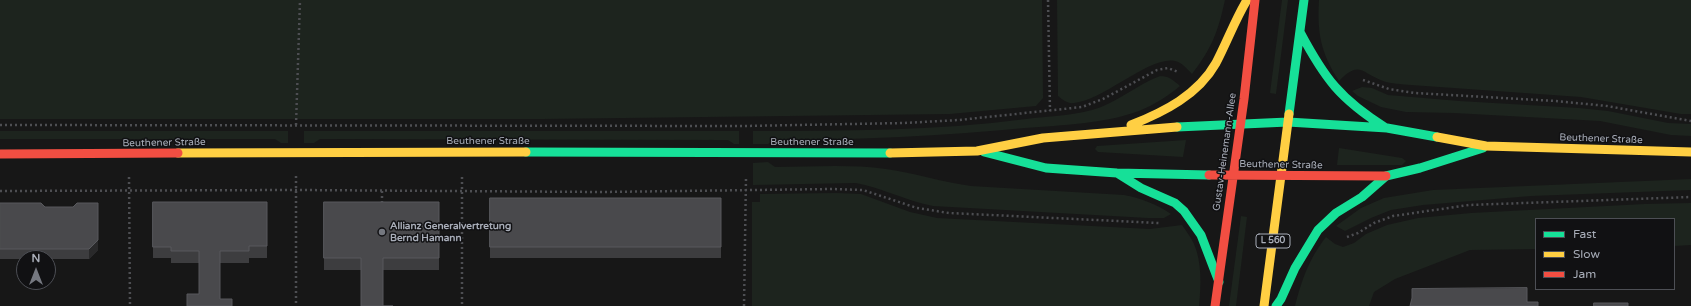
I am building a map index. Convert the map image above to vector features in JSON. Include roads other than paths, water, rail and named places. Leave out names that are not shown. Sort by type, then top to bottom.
[{"type":"street","points":[[1110,133],[1150,118],[1195,89],[1214,65],[1240,10],[1247,0]]},
{"type":"street","name":"Gustav-Heinemann-Allee","points":[[1216,306],[1256,0]]},
{"type":"street","name":"L 560","points":[[1264,306],[1304,0]]},
{"type":"street","points":[[1300,32],[1325,75],[1340,94],[1366,116],[1387,128]]},
{"type":"street","name":"Beuthener Straße","points":[[0,154],[462,152],[877,153],[977,151],[1042,138],[1200,125],[1288,122],[1387,128],[1486,146],[1691,152]]},
{"type":"street","name":"Beuthener Straße","points":[[977,151],[1046,168],[1234,176],[1386,176],[1420,168],[1486,146]]},
{"type":"street","points":[[1118,172],[1141,188],[1175,203],[1184,211],[1201,235],[1219,282]]},
{"type":"street","points":[[1276,306],[1281,299],[1306,248],[1318,230],[1336,213],[1362,196],[1386,176]]},
{"type":"place","name":"Allianz Generalvertretung Bernd Hamann","points":[[382,232]]}]
